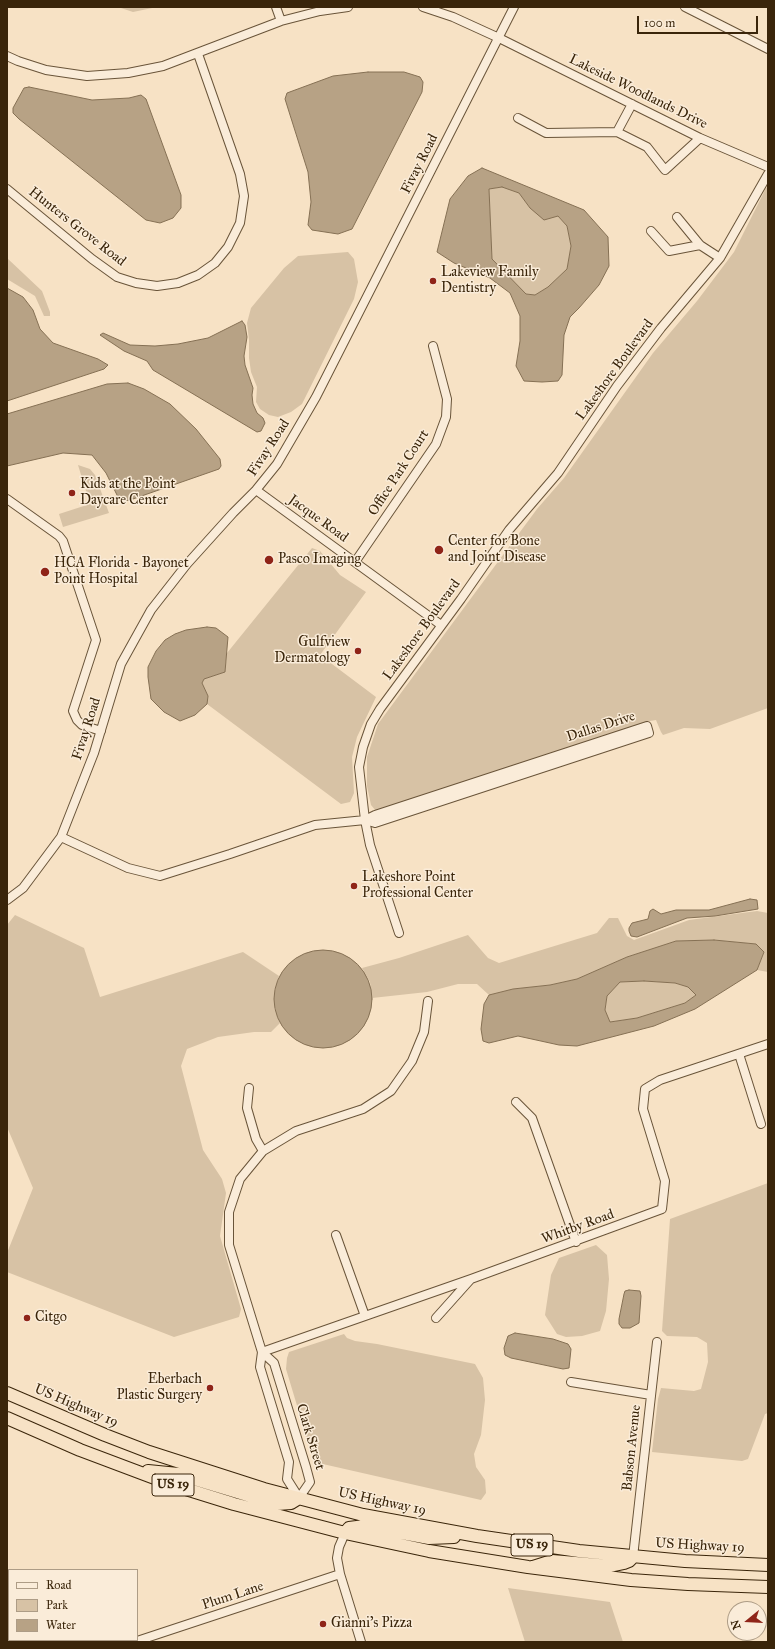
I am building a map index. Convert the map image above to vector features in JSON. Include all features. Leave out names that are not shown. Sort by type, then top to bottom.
[{"type":"highway","name":"US Highway 19","points":[[7,1392],[105,1435],[149,1452],[264,1489],[363,1514],[477,1536],[548,1547],[633,1557],[768,1565]]},
{"type":"highway","name":"US 19","points":[[7,1418],[80,1450],[172,1485],[234,1504],[345,1533],[429,1551],[530,1568],[638,1580],[768,1587]]},
{"type":"highway","points":[[129,1469],[178,1474],[277,1504],[291,1503],[299,1498]]},
{"type":"highway","points":[[345,1533],[350,1528],[357,1526],[429,1538],[477,1536]]},
{"type":"highway","points":[[530,1568],[552,1560],[610,1566],[624,1563],[633,1557]]},
{"type":"street","points":[[276,7],[281,21]]},
{"type":"street","points":[[7,56],[46,70],[87,76],[142,71],[163,66],[198,54],[281,21],[320,11],[348,7]]},
{"type":"street","name":"Lakeside Woodlands Drive","points":[[422,7],[453,17],[700,138],[768,167]]},
{"type":"street","name":"Fivay Road","points":[[7,900],[23,888],[61,837],[94,753],[121,664],[151,610],[187,564],[256,490],[277,464],[316,397],[514,7]]},
{"type":"street","points":[[686,7],[768,49]]},
{"type":"street","name":"Hunters Grove Road","points":[[7,189],[92,259],[117,277],[136,283],[157,286],[178,283],[198,275],[215,263],[228,247],[240,223],[244,196],[240,174],[198,54]]},
{"type":"street","points":[[617,132],[632,104]]},
{"type":"street","points":[[518,118],[546,132],[617,132],[647,147],[665,170],[700,138]]},
{"type":"street","name":"Lakeshore Boulevard","points":[[399,933],[370,845],[365,820],[359,767],[363,747],[371,724],[380,709],[509,530],[558,473],[617,386],[661,328],[720,258],[768,174]]},
{"type":"street","points":[[677,217],[700,245],[720,258]]},
{"type":"street","points":[[651,231],[669,251],[700,245]]},
{"type":"street","name":"Office Park Court","points":[[355,562],[436,444],[446,417],[447,399],[433,346]]},
{"type":"street","name":"Jacque Road","points":[[256,490],[442,625]]},
{"type":"street","points":[[7,500],[59,536],[63,541],[96,640],[73,711],[82,725],[101,731]]},
{"type":"street","name":"Dallas Drive","points":[[647,726],[649,733],[375,824],[365,820],[375,815],[647,726]]},
{"type":"street","points":[[61,837],[128,868],[160,876],[315,825],[365,820]]},
{"type":"street","points":[[262,1352],[229,1245],[229,1212],[240,1179],[263,1151],[296,1131],[364,1109],[391,1091],[412,1061],[424,1032],[428,1001]]},
{"type":"street","name":"Whitby Road","points":[[262,1352],[576,1242],[662,1209],[665,1181],[643,1109],[645,1089],[660,1080],[768,1044]]},
{"type":"street","points":[[739,1054],[761,1124]]},
{"type":"street","points":[[249,1088],[247,1108],[256,1139],[263,1151]]},
{"type":"street","points":[[516,1102],[532,1118],[576,1242]]},
{"type":"street","points":[[336,1235],[364,1316]]},
{"type":"street","points":[[436,1318],[471,1279]]},
{"type":"street","name":"Babson Avenue","points":[[633,1557],[657,1342]]},
{"type":"street","name":"Clark Street","points":[[262,1352],[274,1363],[310,1482],[299,1498],[287,1480],[289,1462],[260,1367],[262,1352]]},
{"type":"street","points":[[570,1382],[651,1395]]},
{"type":"street","points":[[345,1533],[339,1547],[338,1558],[340,1574],[361,1642]]},
{"type":"street","name":"Plum Lane","points":[[138,1641],[340,1574]]},
{"type":"green space","points":[[118,7],[157,7],[133,12]]},
{"type":"green space","points":[[503,187],[519,193],[530,208],[558,216],[567,226],[571,246],[567,269],[548,287],[535,295],[526,294],[492,259],[489,189]]},
{"type":"green space","points":[[768,187],[768,708],[710,729],[684,728],[663,735],[656,720],[650,721],[376,811],[371,805],[367,786],[367,757],[378,724],[537,509],[564,478],[653,353],[697,301],[734,252],[766,188]]},
{"type":"green space","points":[[348,252],[354,259],[358,282],[354,299],[302,404],[291,412],[278,417],[269,415],[260,409],[256,402],[257,387],[251,372],[247,323],[251,308],[284,268],[298,256]]},
{"type":"green space","points":[[7,258],[42,291],[50,312],[50,316],[44,316],[35,296],[7,279]]},
{"type":"green space","points":[[78,465],[90,469],[95,475],[109,513],[63,527],[59,514],[90,504]]},
{"type":"green space","points":[[312,548],[320,551],[340,575],[366,592],[320,655],[376,697],[357,737],[352,757],[354,793],[350,802],[341,804],[207,704],[208,696],[202,683],[204,679],[225,672],[227,653]]},
{"type":"green space","points":[[757,911],[768,913],[768,972],[757,970],[764,952],[756,944],[714,940],[676,941],[627,957],[577,979],[550,985],[513,989],[489,995],[477,984],[458,984],[427,992],[372,998],[370,982],[362,968],[399,958],[468,935],[488,958],[499,963],[597,933],[609,918],[618,918],[627,936],[634,940],[689,920]]},
{"type":"green space","points":[[15,915],[84,948],[100,997],[243,952],[279,976],[274,991],[274,1008],[280,1023],[271,1032],[254,1032],[218,1037],[187,1049],[181,1066],[203,1150],[222,1179],[226,1193],[220,1236],[241,1309],[239,1317],[174,1337],[7,1272],[7,1253],[33,1188],[7,1127],[7,925]]},
{"type":"green space","points":[[644,981],[675,983],[688,987],[696,995],[685,1003],[637,1018],[610,1022],[605,1010],[607,996],[620,982]]},
{"type":"green space","points":[[768,1183],[768,1413],[765,1414],[748,1459],[742,1461],[652,1452],[658,1399],[661,1388],[694,1391],[701,1389],[708,1362],[707,1343],[697,1337],[667,1336],[662,1331],[670,1219]]},
{"type":"green space","points":[[596,1245],[607,1255],[609,1279],[606,1311],[600,1331],[582,1336],[566,1337],[557,1334],[545,1315],[551,1275],[559,1258]]},
{"type":"green space","points":[[344,1334],[347,1338],[355,1341],[475,1364],[483,1378],[485,1400],[481,1435],[474,1454],[476,1467],[485,1480],[486,1493],[481,1500],[314,1462],[286,1369],[287,1358],[289,1352]]},
{"type":"green space","points":[[508,1588],[610,1602],[623,1642],[525,1642]]},
{"type":"water","points":[[368,72],[404,72],[420,77],[423,82],[422,92],[352,229],[338,234],[312,230],[308,225],[311,202],[308,172],[285,99],[287,93],[333,76]]},
{"type":"water","points":[[29,87],[92,100],[129,98],[141,95],[146,99],[181,195],[181,208],[173,218],[160,223],[146,220],[19,119],[13,113],[13,108],[24,88]]},
{"type":"water","points":[[482,168],[584,210],[608,237],[609,266],[599,285],[570,317],[564,335],[562,375],[558,381],[524,381],[516,366],[520,341],[520,316],[510,293],[490,278],[454,263],[437,252],[450,199],[468,176]],"holes":[[[502,187],[519,193],[530,208],[544,220],[558,216],[567,226],[571,246],[567,269],[548,287],[535,295],[526,294],[492,259],[489,189]]]},
{"type":"water","points":[[7,288],[23,297],[33,310],[40,329],[53,343],[98,359],[108,365],[104,369],[7,401]]},
{"type":"water","points":[[242,321],[245,325],[247,337],[244,356],[245,365],[253,388],[253,404],[257,413],[263,418],[265,423],[261,431],[257,432],[153,370],[147,361],[124,351],[100,335],[103,333],[130,345],[155,346],[178,344],[208,338]]},
{"type":"water","points":[[128,383],[144,389],[170,404],[196,429],[220,459],[221,466],[219,469],[130,500],[123,501],[119,499],[106,473],[92,455],[63,453],[7,466],[7,414],[107,384]]},
{"type":"water","points":[[207,627],[216,628],[228,637],[225,672],[204,679],[202,683],[208,696],[207,704],[195,715],[180,721],[164,712],[151,699],[148,667],[156,651],[165,640],[186,630]]},
{"type":"water","points":[[750,899],[757,900],[758,909],[715,916],[687,918],[637,937],[631,936],[629,931],[632,923],[648,919],[650,911],[653,909],[661,914],[676,910],[709,910]]},
{"type":"water","points":[[714,940],[756,944],[764,952],[757,970],[695,1009],[654,1026],[577,1046],[559,1045],[518,1036],[489,1043],[483,1041],[481,1029],[484,1004],[489,995],[513,989],[550,985],[577,979],[627,957],[676,941]],"holes":[[[644,981],[675,983],[688,987],[696,995],[685,1003],[637,1018],[610,1022],[605,1010],[607,996],[620,982]]]},
{"type":"water","points":[[323,950],[342,954],[358,964],[368,980],[372,999],[368,1018],[358,1034],[342,1044],[323,1048],[304,1044],[288,1034],[278,1018],[274,999],[278,980],[288,964],[304,954]]},
{"type":"water","points":[[625,1291],[640,1291],[639,1323],[630,1328],[622,1328],[619,1324],[619,1319]]},
{"type":"water","points":[[515,1333],[553,1339],[568,1344],[571,1349],[569,1368],[563,1369],[511,1358],[505,1355],[504,1348],[508,1336]]},
{"type":"place","name":"Lakeview Family Dentistry","points":[[433,281]]},
{"type":"place","name":"Kids at the Point Daycare Center","points":[[72,493]]},
{"type":"place","name":"Center for Bone and Joint Disease","points":[[439,550]]},
{"type":"place","name":"Pasco Imaging","points":[[269,560]]},
{"type":"place","name":"HCA Florida - Bayonet Point Hospital","points":[[45,572]]},
{"type":"place","name":"Gulfview Dermatology","points":[[358,651]]},
{"type":"place","name":"Lakeshore Point Professional Center","points":[[354,886]]},
{"type":"place","name":"Citgo","points":[[27,1318]]},
{"type":"place","name":"Eberbach Plastic Surgery","points":[[210,1388]]},
{"type":"place","name":"Gianni's Pizza","points":[[323,1624]]}]
